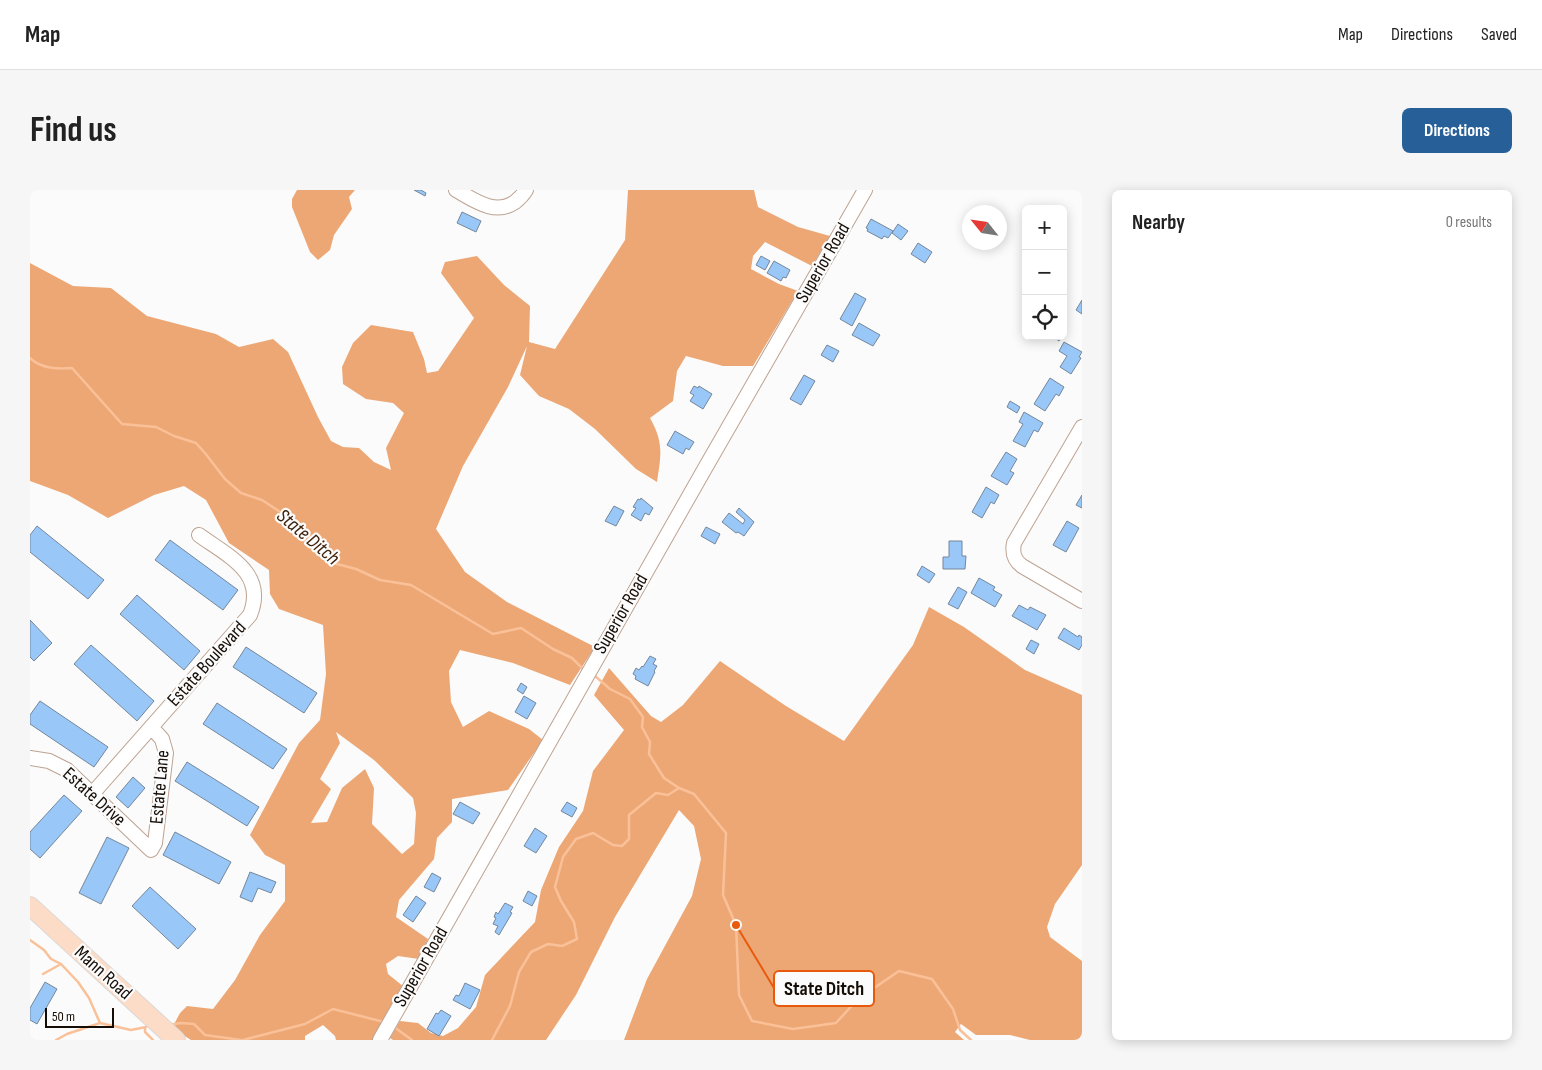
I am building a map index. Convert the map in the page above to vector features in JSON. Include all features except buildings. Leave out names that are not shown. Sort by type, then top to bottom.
[{"type":"main road","name":"Mann Road","points":[[30,906],[176,1040]]},
{"type":"street","points":[[456,190],[486,206],[496,208],[512,204],[526,190]]},
{"type":"street","name":"Superior Road","points":[[380,1040],[865,190]]},
{"type":"street","points":[[1082,426],[1014,544],[1014,556],[1022,566],[1082,601]]},
{"type":"street","name":"Estate Boulevard","points":[[93,793],[247,619],[254,602],[253,585],[245,569],[199,535]]},
{"type":"street","name":"Estate Lane","points":[[151,727],[162,739],[166,751],[155,843],[151,850]]},
{"type":"street","name":"Estate Drive","points":[[30,758],[49,760],[63,767],[93,793],[151,850]]},
{"type":"shaded area","points":[[297,190],[355,190],[349,197],[352,209],[334,235],[330,250],[318,260],[310,252],[292,207],[292,199]]},
{"type":"shaded area","points":[[628,190],[754,190],[758,207],[798,227],[830,236],[812,266],[765,242],[753,256],[751,269],[779,284],[798,291],[753,366],[723,366],[686,356],[677,371],[673,401],[650,418],[658,435],[660,449],[657,482],[636,469],[595,429],[569,409],[539,396],[520,375],[527,346],[508,387],[463,466],[436,529],[465,572],[507,602],[595,647],[570,685],[513,663],[460,650],[449,671],[451,702],[463,727],[489,711],[529,729],[543,740],[508,790],[452,799],[452,822],[437,838],[434,859],[399,900],[396,917],[428,939],[419,959],[398,956],[386,964],[388,974],[404,987],[374,1040],[336,1040],[335,1036],[323,1025],[305,1036],[305,1040],[191,1040],[172,1028],[180,1013],[187,1006],[213,1009],[235,980],[260,935],[285,901],[285,865],[265,855],[250,835],[299,743],[320,720],[326,674],[323,625],[279,609],[270,594],[269,570],[229,543],[206,500],[184,486],[154,495],[108,518],[68,495],[30,481],[30,263],[73,286],[111,288],[147,316],[216,334],[239,347],[273,339],[288,352],[331,441],[343,447],[359,448],[374,462],[391,470],[386,448],[404,413],[393,403],[366,399],[343,384],[342,367],[353,343],[371,325],[413,332],[424,359],[427,373],[438,371],[474,318],[441,273],[445,262],[477,256],[504,285],[530,306],[529,342],[555,349],[625,240]],"holes":[[[336,732],[374,760],[413,798],[416,813],[414,844],[402,854],[372,824],[374,788],[365,769],[342,788],[327,822],[311,823],[331,789],[320,779],[340,743]]]},
{"type":"shaded area","points":[[929,607],[964,627],[1025,670],[1082,695],[1082,865],[1055,904],[1047,927],[1050,937],[1082,961],[1082,1040],[1030,1040],[1010,1035],[976,1035],[961,1024],[955,1032],[964,1040],[624,1040],[647,979],[692,896],[701,859],[694,826],[679,810],[615,917],[576,995],[546,1040],[393,1040],[390,1038],[400,1021],[418,1023],[431,1033],[443,1036],[458,1028],[476,1007],[485,975],[535,922],[541,890],[559,847],[583,811],[593,771],[624,730],[594,695],[609,668],[651,716],[661,722],[683,705],[720,661],[786,706],[844,741],[913,645]]},
{"type":"waterway","name":"State Ditch","points":[[30,358],[44,366],[72,368],[122,424],[156,427],[174,436],[196,443],[225,479],[241,493],[262,500],[300,525],[333,563],[356,569],[380,580],[411,585],[493,634],[521,628],[553,649],[572,658],[582,668]]},
{"type":"waterway","name":"State Ditch","points":[[595,676],[610,689],[630,699],[643,717],[642,727],[650,742],[649,754],[664,778],[679,788],[694,794],[726,833],[723,895],[736,925],[739,995],[752,1021],[793,1029],[836,1023],[858,999],[899,971],[932,979],[953,1009],[960,1030],[971,1040]]},
{"type":"waterway","points":[[492,1040],[510,1006],[519,972],[531,952],[548,944],[562,946],[577,939],[574,922],[555,887],[563,857],[576,839],[593,833],[613,845],[622,846],[629,839],[629,815],[656,793],[668,795],[679,788]]},
{"type":"waterway","points":[[30,940],[44,950],[51,959],[61,964],[78,982],[89,998],[100,1023]]},
{"type":"waterway","points":[[43,974],[61,964]]},
{"type":"waterway","points":[[243,1040],[305,1024],[333,1009],[384,1022]]},
{"type":"waterway","points":[[56,1040],[67,1034],[100,1023],[131,1030],[146,1027]]},
{"type":"waterway","points":[[168,1025],[194,1024],[205,1035],[241,1040]]},
{"type":"waterway","points":[[394,1027],[412,1040]]},
{"type":"waterway","points":[[145,1028],[145,1032],[153,1040]]},
{"type":"place","name":"State Ditch","points":[[736,925]]}]
